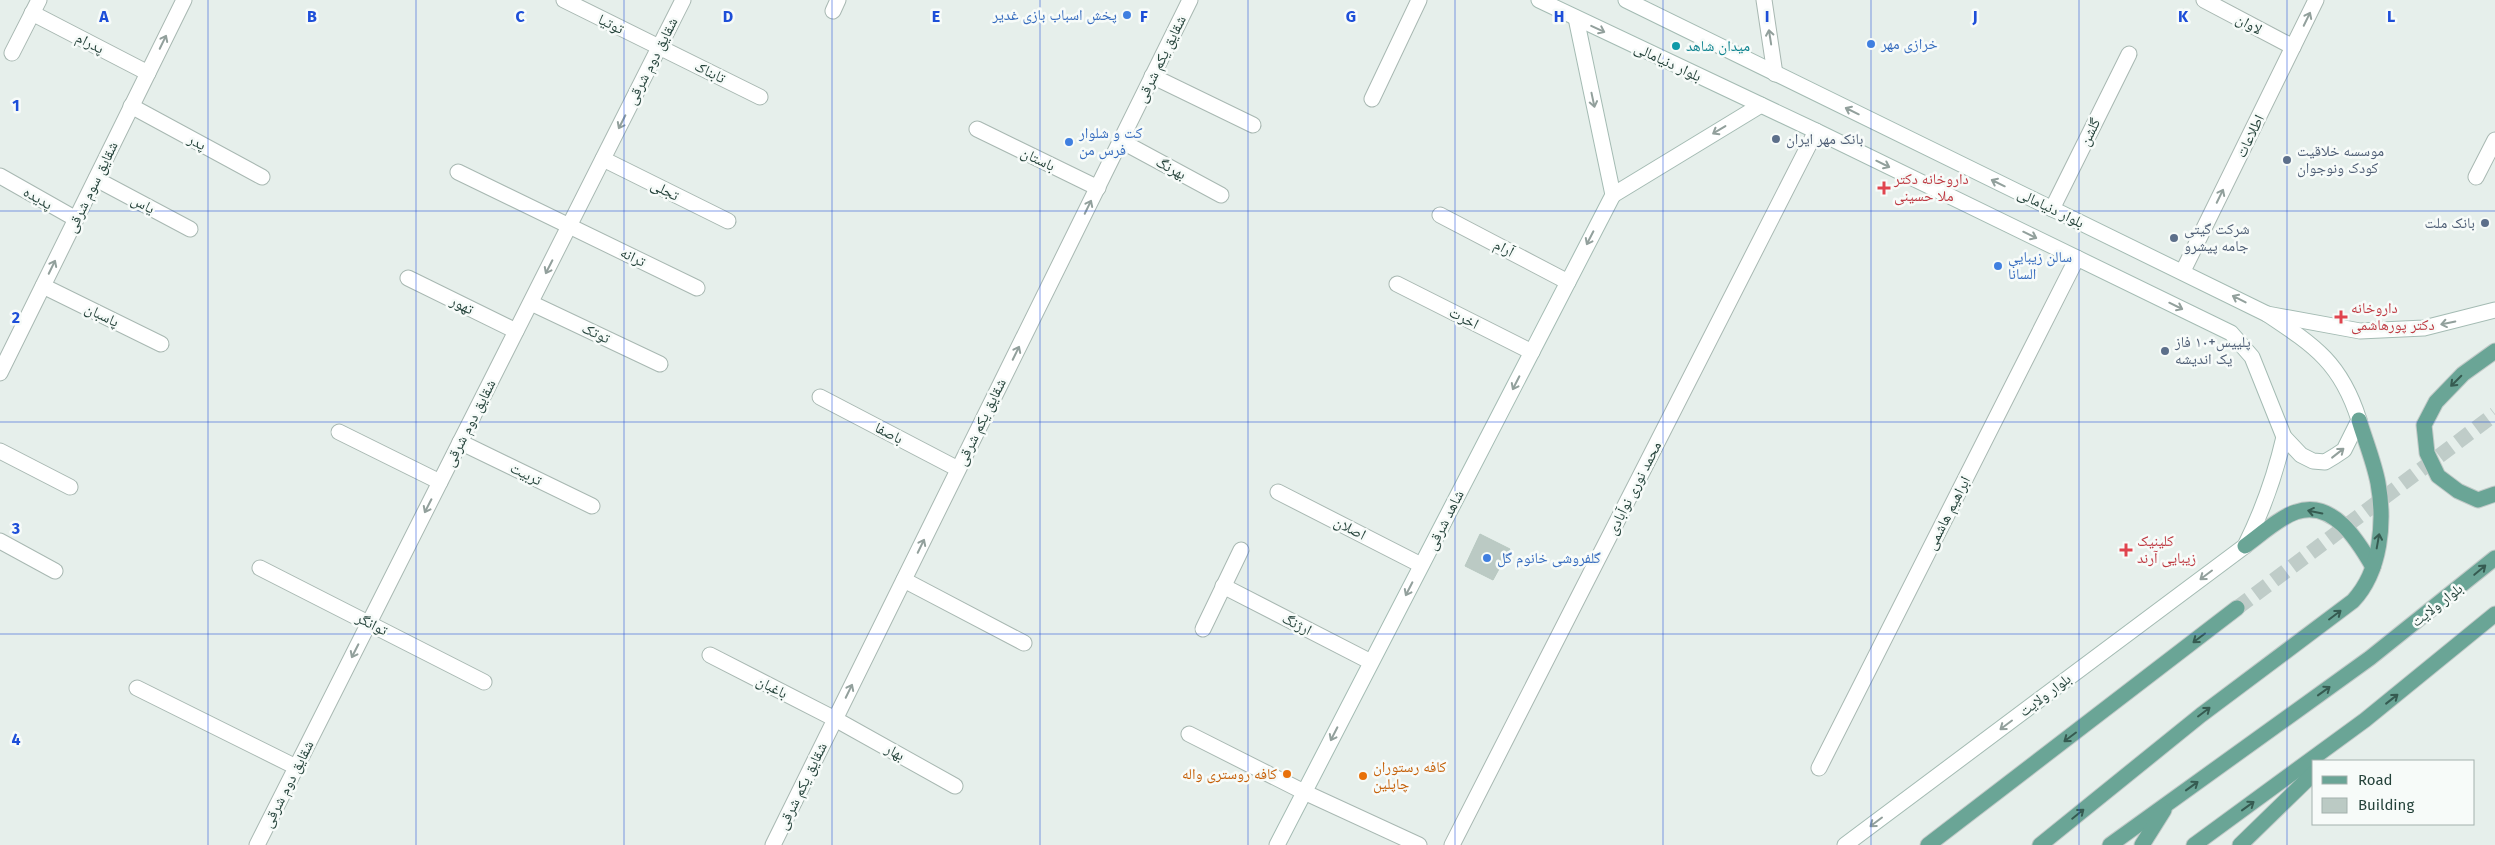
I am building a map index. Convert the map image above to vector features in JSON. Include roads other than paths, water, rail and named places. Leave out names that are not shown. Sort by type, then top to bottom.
[{"type":"main road","points":[[2495,352],[2464,374],[2436,402],[2424,425],[2427,453],[2438,476],[2458,490],[2478,500],[2495,494]]},
{"type":"main road","points":[[2040,845],[2200,715],[2353,601],[2364,589],[2373,567],[2380,533],[2380,500],[2378,482],[2359,420]]},
{"type":"main road","points":[[2245,546],[2295,512],[2310,509],[2330,516],[2350,530],[2373,567]]},
{"type":"main road","name":"بلوار ولایت","points":[[2110,845],[2370,658],[2495,558]]},
{"type":"main road","points":[[1928,845],[2237,608]]},
{"type":"main road","points":[[2194,845],[2365,720],[2495,614]]},
{"type":"main road","points":[[2326,760],[2365,720]]},
{"type":"main road","points":[[2240,845],[2312,774]]},
{"type":"main road","points":[[2142,845],[2169,803]]},
{"type":"street","name":"شقایق سوم شرقی","points":[[2,366],[184,0]]},
{"type":"street","name":"توتیا","points":[[564,0],[659,47]]},
{"type":"street","name":"شقایق دوم شرقی","points":[[257,845],[683,0]]},
{"type":"street","name":"شقایق یکم شرقی","points":[[773,845],[1190,0]]},
{"type":"street","points":[[1372,99],[1419,0]]},
{"type":"street","name":"بلوار دنیامالی","points":[[1539,0],[1816,131],[2231,332],[2252,357],[2284,437]]},
{"type":"street","name":"بلوار دنیامالی","points":[[1626,0],[2052,209],[2183,271],[2267,314],[2360,331],[2424,328],[2495,310]]},
{"type":"street","points":[[1764,0],[1775,74]]},
{"type":"street","name":"لاوان","points":[[2204,0],[2293,47]]},
{"type":"street","name":"اطلاعات","points":[[2183,271],[2316,0]]},
{"type":"street","name":"پدرام","points":[[12,53],[35,7],[148,73]]},
{"type":"street","points":[[1576,18],[1613,195],[1761,105]]},
{"type":"street","name":"تابناک","points":[[659,47],[760,97]]},
{"type":"street","name":"گلشن","points":[[2052,209],[2129,54]]},
{"type":"street","points":[[1152,76],[1253,125]]},
{"type":"street","name":"پدر","points":[[131,106],[262,177]]},
{"type":"street","name":"باستان","points":[[978,130],[1098,188]]},
{"type":"street","name":"محمد نوری نوآبادی","points":[[1452,845],[1816,131]]},
{"type":"street","points":[[2476,177],[2495,140]]},
{"type":"street","name":"بهرنگ","points":[[1121,141],[1222,195]]},
{"type":"street","name":"تجلی","points":[[603,159],[728,221]]},
{"type":"street","name":"ترانه","points":[[458,172],[696,288]]},
{"type":"street","name":"پدیده","points":[[0,176],[76,219]]},
{"type":"street","name":"یاس","points":[[96,179],[190,229]]},
{"type":"street","name":"شاهد شرقی","points":[[1277,845],[1613,195]]},
{"type":"street","name":"آرام","points":[[1440,215],[1568,282]]},
{"type":"street","name":"ابراهیم هاشمی","points":[[1819,768],[2077,258]]},
{"type":"street","name":"تهور","points":[[408,278],[516,331]]},
{"type":"street","name":"اخرت","points":[[1397,284],[1532,352]]},
{"type":"street","name":"پاسبان","points":[[43,286],[162,344]]},
{"type":"street","name":"توتک","points":[[531,303],[660,364]]},
{"type":"street","points":[[2267,314],[2297,334],[2338,372],[2352,396],[2359,420],[2344,450],[2325,462],[2313,461],[2301,455],[2284,437]]},
{"type":"street","name":"باصفا","points":[[820,397],[958,469]]},
{"type":"street","points":[[339,432],[440,482]]},
{"type":"street","points":[[2245,546],[2276,476],[2284,437]]},
{"type":"street","name":"تربیت","points":[[460,442],[592,506]]},
{"type":"street","points":[[0,450],[70,487]]},
{"type":"street","name":"اصلان","points":[[1278,492],[1421,565]]},
{"type":"street","points":[[0,541],[56,570]]},
{"type":"street","name":"بلوار ولایت","points":[[1846,845],[2245,546]]},
{"type":"street","points":[[1203,629],[1241,550]]},
{"type":"street","name":"توانگر","points":[[260,568],[484,682]]},
{"type":"street","points":[[904,580],[1024,643]]},
{"type":"street","name":"ارژنگ","points":[[1223,586],[1372,662]]},
{"type":"street","name":"باغبان","points":[[710,655],[835,719]]},
{"type":"street","points":[[137,688],[296,767]]},
{"type":"street","name":"بهار","points":[[835,719],[954,786]]},
{"type":"street","points":[[1189,734],[1304,792],[1419,845]]},
{"type":"tunnel","points":[[2237,608],[2495,414]]},
{"type":"place","name":"پخش اسباب بازی غدیر","points":[[1127,15]]},
{"type":"place","name":"خرازی مهر","points":[[1871,44]]},
{"type":"place","name":"میدان شاهد","points":[[1676,46]]},
{"type":"place","name":"بانک مهر ایران","points":[[1776,139]]},
{"type":"place","name":"کت و شلوار فرس من","points":[[1069,142]]},
{"type":"place","name":"موسسه خلاقیت کودک ونوجوان","points":[[2287,160]]},
{"type":"place","name":"داروخانه دکتر ملا حسینی","points":[[1884,188]]},
{"type":"place","name":"بانک ملت","points":[[2485,223]]},
{"type":"place","name":"شرکت گیتی جامه پیشرو","points":[[2174,238]]},
{"type":"place","name":"سالن زيبايي السانا","points":[[1998,266]]},
{"type":"place","name":"داروخانه دکتر پورهاشمی","points":[[2341,317]]},
{"type":"place","name":"پلییس+١٠ فاز یک اندیشه","points":[[2165,351]]},
{"type":"place","name":"کلینیک زیبایی آرند","points":[[2126,550]]},
{"type":"place","name":"گلفروشی خانوم گل","points":[[1487,558]]},
{"type":"place","name":"کافه روستری واله","points":[[1287,774]]},
{"type":"place","name":"کافه رستوران چاپلین","points":[[1363,776]]}]
